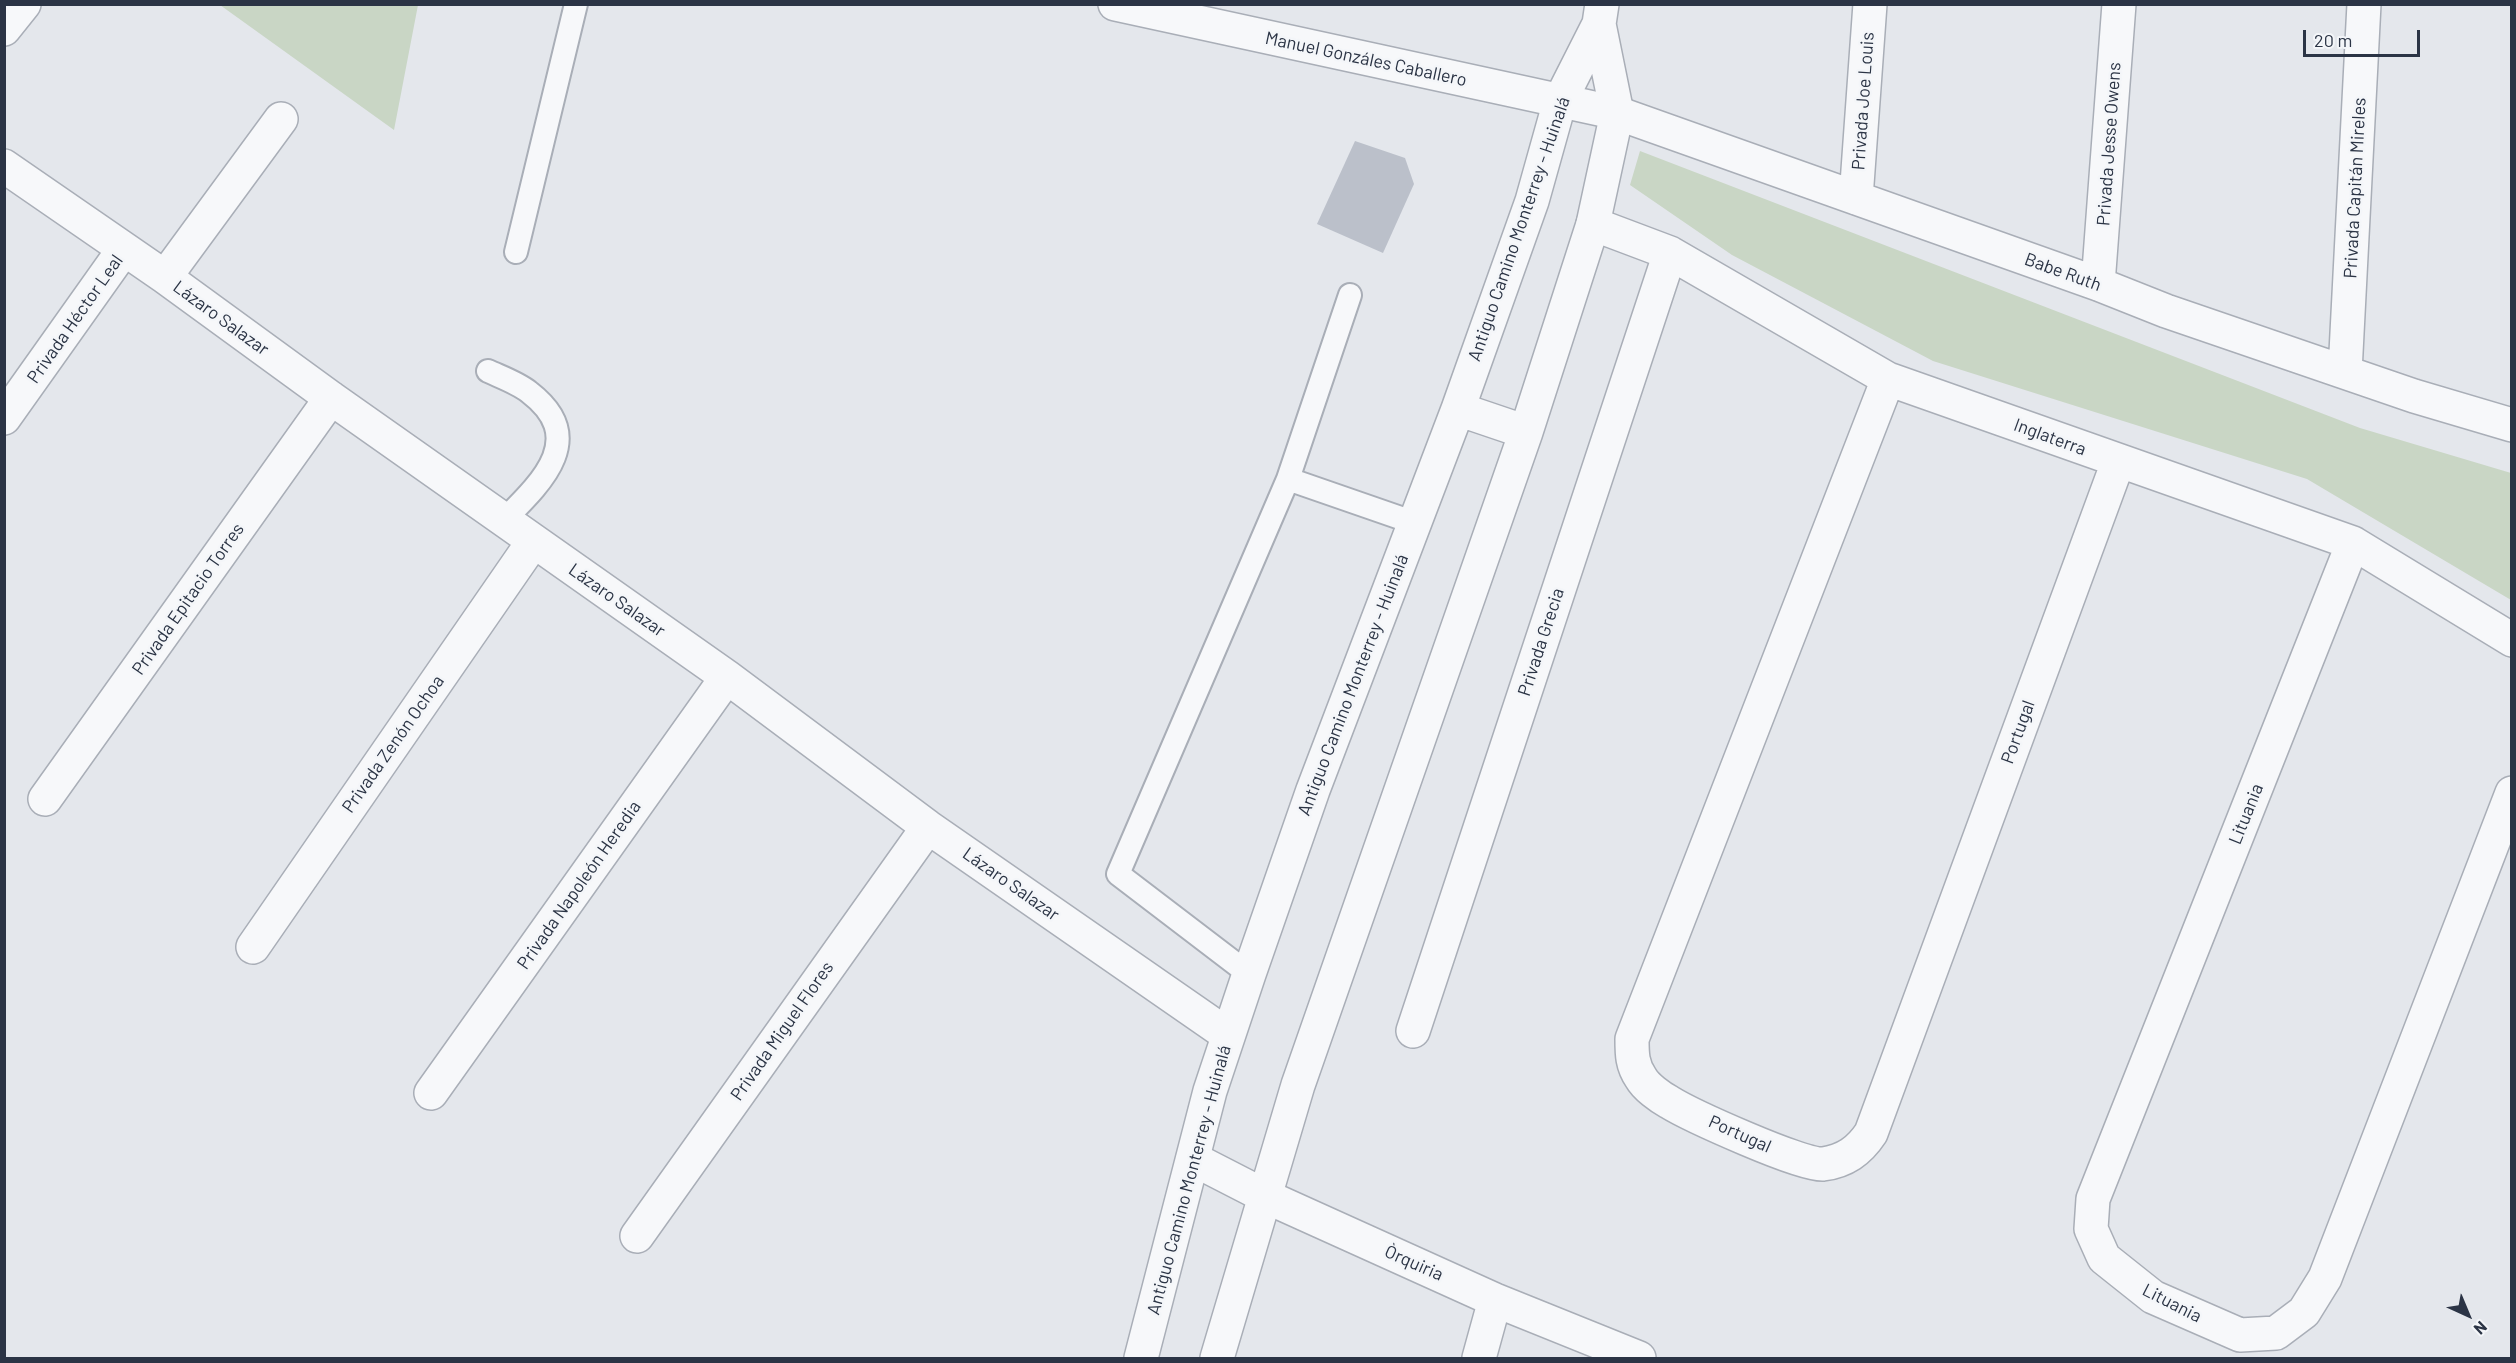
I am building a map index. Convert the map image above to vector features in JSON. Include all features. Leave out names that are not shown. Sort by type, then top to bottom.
[{"type":"street","points":[[4,29],[24,4]]},
{"type":"street","name":"Manuel Gonzáles Caballero","points":[[1115,4],[1617,113]]},
{"type":"street","name":"Privada Joe Louis","points":[[1856,198],[1870,4]]},
{"type":"street","name":"Privada Jesse Owens","points":[[2098,284],[2119,4]]},
{"type":"street","name":"Privada Capitán Mireles","points":[[2345,372],[2364,4]]},
{"type":"street","name":"Antiguo Camino Monterrey - Huinalá","points":[[1142,1359],[1210,1091],[1228,1035],[1313,790],[1458,409],[1532,201],[1560,101],[1600,14]]},
{"type":"street","name":"Antiguo Camino Monterrey - Huinalá","points":[[1217,1359],[1267,1197],[1298,1085],[1526,432],[1593,224],[1617,113],[1600,14]]},
{"type":"street","name":"Babe Ruth","points":[[1617,113],[2098,284],[2166,311],[2511,425]]},
{"type":"street","points":[[165,277],[281,119]]},
{"type":"street","name":"Lázaro Salazar","points":[[4,166],[165,277],[331,398],[727,677],[928,827],[1228,1035]]},
{"type":"street","name":"Inglaterra","points":[[1593,224],[1670,253],[1888,379],[2353,543],[2511,640]]},
{"type":"street","name":"Privada Héctor Leal","points":[[4,418],[124,249]]},
{"type":"street","name":"Privada Grecia","points":[[1413,1031],[1670,253]]},
{"type":"street","name":"Portugal","points":[[1888,379],[1632,1039],[1632,1064],[1642,1080],[1669,1102],[1796,1160],[1821,1164],[1842,1159],[1859,1150],[1871,1133],[2118,462]]},
{"type":"street","name":"Privada Epitacio Torres","points":[[45,799],[331,398]]},
{"type":"street","points":[[1458,409],[1526,432]]},
{"type":"street","name":"Privada Zenón Ochoa","points":[[253,947],[534,542]]},
{"type":"street","name":"Lituania","points":[[2353,543],[2093,1198],[2091,1229],[2104,1258],[2127,1278],[2153,1297],[2241,1335],[2276,1333],[2304,1312],[2325,1278],[2511,793]]},
{"type":"street","name":"Privada Napoleón Heredia","points":[[431,1093],[727,677]]},
{"type":"street","name":"Privada Miguel Flores","points":[[637,1236],[928,827]]},
{"type":"street","name":"Òrquiria","points":[[1193,1159],[1267,1197],[1496,1300],[1640,1359]]},
{"type":"street","points":[[1479,1359],[1496,1300]]},
{"type":"lane","points":[[516,252],[576,4]]},
{"type":"lane","points":[[1249,974],[1118,874],[1288,480],[1350,295]]},
{"type":"lane","points":[[488,371],[529,391],[555,420],[558,454],[535,489],[503,520]]},
{"type":"lane","points":[[1288,480],[1414,523]]},
{"type":"green space","points":[[220,5],[418,5],[394,130]]},
{"type":"green space","points":[[1640,151],[2360,428],[2511,473],[2511,600],[2307,479],[1933,361],[1732,255],[1630,185]]},
{"type":"building","points":[[1355,141],[1405,158],[1414,184],[1383,253],[1317,224]]}]
